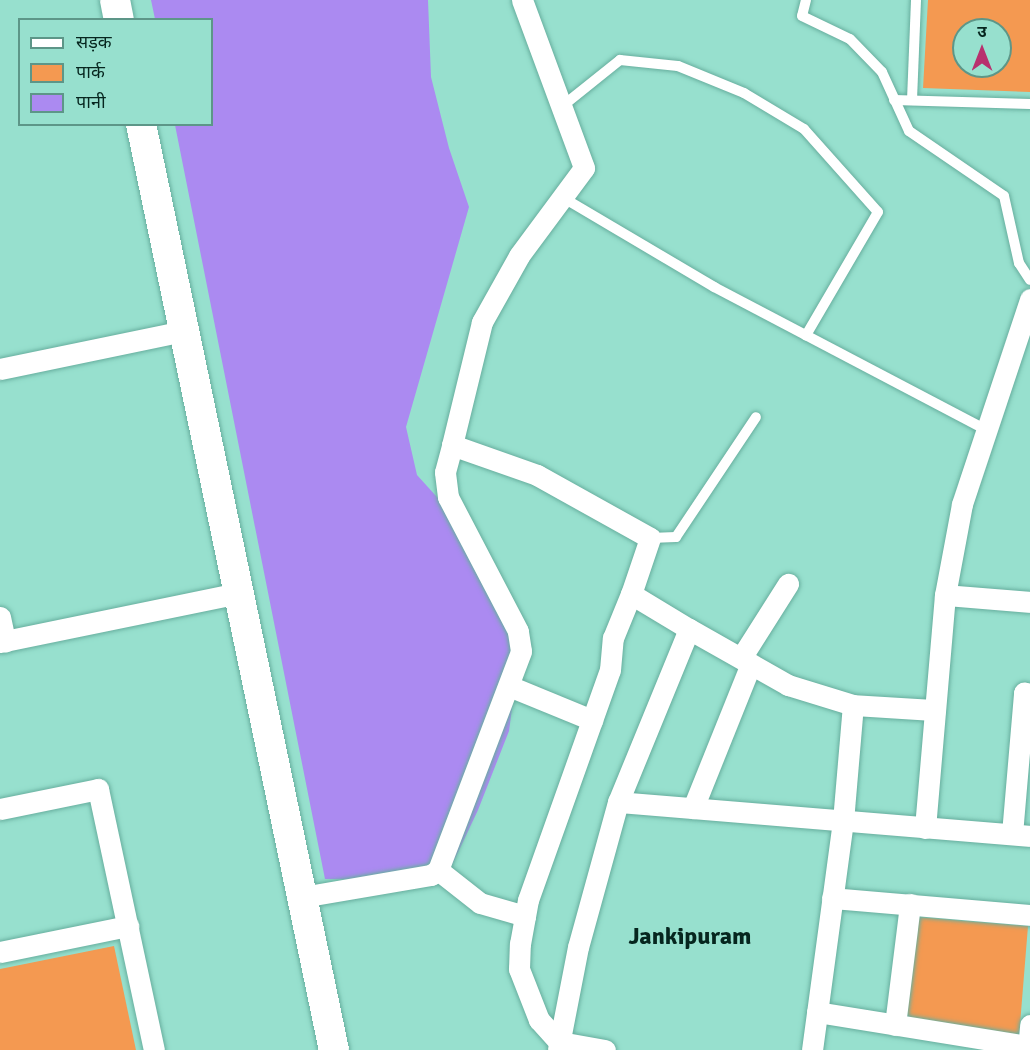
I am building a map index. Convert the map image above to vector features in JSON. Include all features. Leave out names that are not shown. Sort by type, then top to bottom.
[{"type":"street","points":[[115,0],[119,18]]},
{"type":"street","points":[[302,897],[431,875],[438,870],[521,651],[518,631],[448,497],[445,472],[482,322],[519,256],[584,168],[522,0]]},
{"type":"street","points":[[141,126],[334,1050]]},
{"type":"street","points":[[925,828],[945,595],[962,504],[1030,299]]},
{"type":"street","points":[[0,369],[184,331]]},
{"type":"street","points":[[452,445],[537,475],[650,538],[613,638],[610,670],[528,900],[519,969],[539,1020],[559,1046],[605,1050]]},
{"type":"street","points":[[693,808],[746,661],[788,584]]},
{"type":"street","points":[[0,617],[3,642],[238,593]]},
{"type":"street","points":[[631,594],[788,685],[853,705],[935,710]]},
{"type":"street","points":[[945,595],[1030,602]]},
{"type":"street","points":[[559,1046],[578,947],[618,802],[689,628]]},
{"type":"street","points":[[509,686],[592,720]]},
{"type":"street","points":[[618,802],[1021,835],[1024,693],[1030,694]]},
{"type":"street","points":[[812,1050],[843,821],[853,705]]},
{"type":"street","points":[[0,809],[99,789],[154,1050]]},
{"type":"street","points":[[438,870],[480,903],[525,916]]},
{"type":"street","points":[[832,898],[1030,915]]},
{"type":"street","points":[[895,1025],[910,904]]},
{"type":"street","points":[[0,952],[128,926]]},
{"type":"street","points":[[817,1012],[1028,1048],[1030,1025]]},
{"type":"lane","points":[[806,0],[802,16],[850,39],[882,72],[909,131],[1004,196],[1019,263],[1030,280]]},
{"type":"lane","points":[[912,100],[916,0]]},
{"type":"lane","points":[[560,108],[620,60],[678,66],[744,93],[804,129],[878,212],[806,335]]},
{"type":"lane","points":[[894,100],[1030,104]]},
{"type":"lane","points":[[562,197],[714,287],[986,430]]},
{"type":"lane","points":[[650,538],[676,537],[756,417]]},
{"type":"green space","points":[[928,0],[1030,0],[1030,92],[923,88]]},
{"type":"green space","points":[[918,917],[1028,926],[1019,1037],[904,1018]]},
{"type":"green space","points":[[114,946],[136,1050],[0,1050],[0,969]]},
{"type":"water","points":[[151,0],[428,0],[431,77],[449,148],[469,207],[406,427],[417,475],[465,528],[522,633],[509,731],[478,810],[445,880],[325,879],[175,126],[213,126],[213,18],[155,18]]},
{"type":"district","name":"Jankipuram","points":[[690,937]]}]
